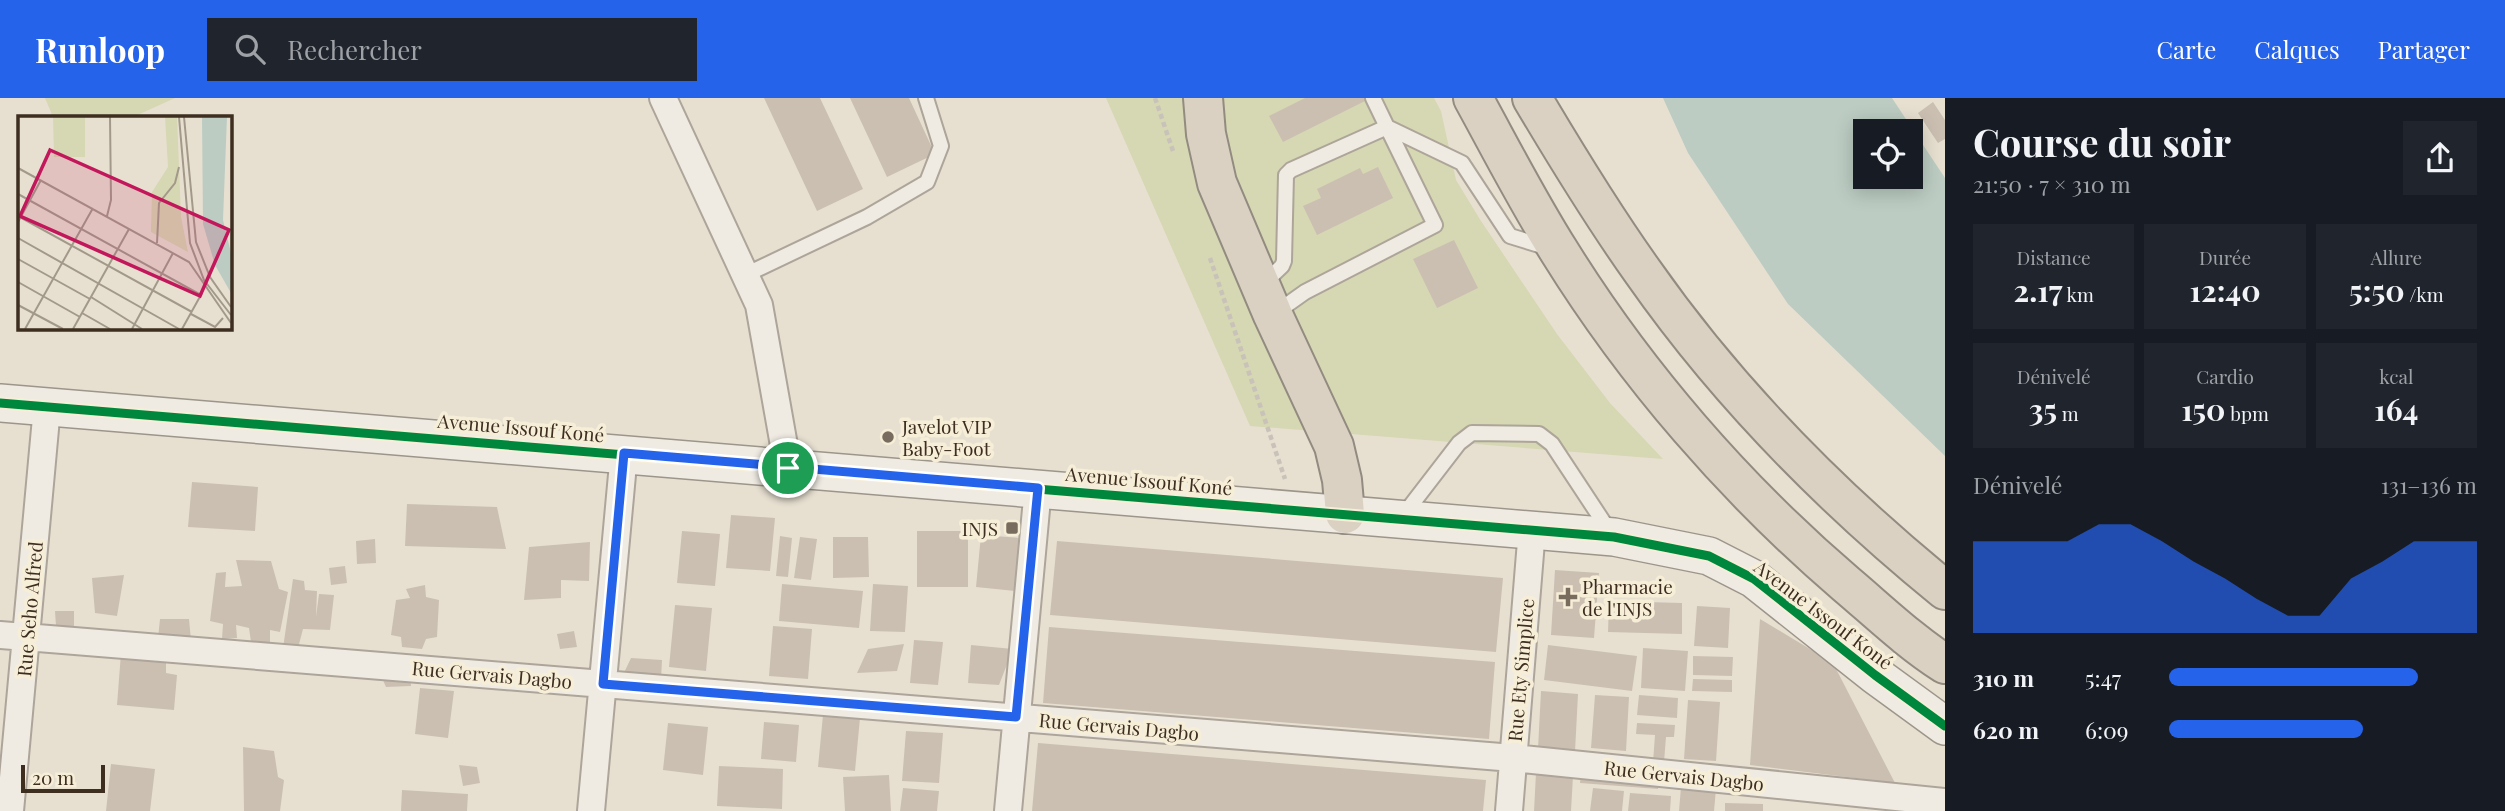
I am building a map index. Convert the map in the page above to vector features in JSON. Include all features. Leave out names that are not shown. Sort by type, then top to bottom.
[{"type":"highway","points":[[1203,98],[1206,134],[1217,183],[1266,301],[1334,446],[1342,480],[1345,514]]},
{"type":"highway","points":[[1473,98],[1559,251],[1646,373],[1694,433],[1803,547],[1921,649],[1945,664]]},
{"type":"highway","points":[[1532,98],[1610,224],[1644,274],[1695,340],[1759,414],[1844,503],[1945,590]]},
{"type":"street","points":[[663,98],[759,304],[788,468]]},
{"type":"street","name":"Avenue Issouf Koné","points":[[0,403],[1614,537],[1709,556],[1754,579],[1875,675],[1945,726]]},
{"type":"street","name":"Rue Seho Alfred","points":[[10,811],[47,407]]},
{"type":"street","points":[[591,811],[624,453]]},
{"type":"street","points":[[1008,811],[1038,488]]},
{"type":"street","name":"Rue Ety Simplice","points":[[1509,811],[1532,529]]},
{"type":"street","name":"Rue Gervais Dagbo","points":[[0,635],[1513,758],[1945,802]]},
{"type":"lane","points":[[745,275],[867,216],[927,182],[941,146],[926,98]]},
{"type":"lane","points":[[1266,301],[1305,292],[1435,225],[1373,98]]},
{"type":"lane","points":[[1266,301],[1284,261],[1286,175],[1291,170],[1387,127],[1462,163],[1510,236],[1559,251]]},
{"type":"lane","points":[[1401,518],[1459,443],[1472,433],[1539,434],[1552,444],[1614,537]]},
{"type":"path","points":[[1155,98],[1177,162]]},
{"type":"path","points":[[1208,252],[1296,509]]},
{"type":"green space","points":[[45,98],[175,98],[135,116],[53,116]]},
{"type":"green space","points":[[1106,98],[1434,98],[1441,111],[1456,180],[1481,221],[1557,334],[1610,403],[1663,459],[1250,426]]},
{"type":"shaded area","points":[[1663,98],[1892,98],[1906,119],[1853,119],[1853,189],[1923,189],[1923,145],[1945,178],[1945,456],[1788,304],[1688,153]]},
{"type":"building","points":[[764,98],[820,98],[863,189],[817,211]]},
{"type":"building","points":[[850,98],[909,98],[935,154],[887,177]]},
{"type":"building","points":[[1305,98],[1364,98],[1365,101],[1283,142],[1269,116]]},
{"type":"building","points":[[1933,102],[1945,120],[1945,139],[1938,143],[1918,113]]},
{"type":"building","points":[[1378,167],[1393,198],[1317,235],[1303,206],[1321,198],[1317,189],[1360,168],[1363,174]]},
{"type":"building","points":[[1454,240],[1478,288],[1437,308],[1413,259]]},
{"type":"building","points":[[192,482],[258,487],[255,531],[188,527]]},
{"type":"building","points":[[407,504],[497,507],[506,549],[405,546]]},
{"type":"building","points":[[731,515],[775,518],[770,571],[726,568]]},
{"type":"building","points":[[682,531],[720,534],[715,586],[677,583]]},
{"type":"building","points":[[917,531],[968,531],[968,587],[917,587]]},
{"type":"building","points":[[981,535],[1020,538],[1015,591],[976,587]]},
{"type":"building","points":[[780,536],[792,538],[788,577],[776,576]]},
{"type":"building","points":[[800,537],[817,539],[811,580],[794,578]]},
{"type":"building","points":[[833,537],[868,537],[869,577],[833,578]]},
{"type":"building","points":[[375,539],[376,563],[357,564],[356,541]]},
{"type":"building","points":[[1057,541],[1503,578],[1496,652],[1050,615]]},
{"type":"building","points":[[590,542],[589,581],[561,580],[561,598],[524,600],[529,547]]},
{"type":"building","points":[[236,560],[271,561],[279,589],[288,592],[280,632],[270,630],[270,643],[251,642],[249,628],[236,625],[237,638],[222,639],[223,624],[210,621],[216,573],[226,572],[225,587],[242,586]]},
{"type":"building","points":[[345,566],[347,583],[331,585],[329,568]]},
{"type":"building","points":[[1555,570],[1599,573],[1594,638],[1551,635]]},
{"type":"building","points":[[124,575],[117,616],[95,613],[92,578]]},
{"type":"building","points":[[293,579],[304,581],[305,590],[317,591],[316,617],[319,594],[334,595],[330,630],[303,629],[298,648],[283,648]]},
{"type":"building","points":[[782,584],[863,591],[859,628],[779,621]]},
{"type":"building","points":[[873,584],[908,586],[905,632],[870,631]]},
{"type":"building","points":[[425,585],[426,597],[439,600],[437,637],[426,639],[422,649],[402,647],[401,637],[391,635],[396,600],[410,598],[406,589]]},
{"type":"building","points":[[1609,601],[1682,603],[1682,634],[1608,632]]},
{"type":"building","points":[[675,605],[712,608],[706,671],[669,667]]},
{"type":"building","points":[[1697,606],[1730,608],[1728,648],[1694,646]]},
{"type":"building","points":[[55,611],[74,611],[74,626],[56,626]]},
{"type":"building","points":[[160,619],[189,619],[191,640],[158,638]]},
{"type":"building","points":[[1760,619],[1833,663],[1895,783],[1750,765]]},
{"type":"building","points":[[773,626],[812,629],[808,679],[769,676]]},
{"type":"building","points":[[1049,627],[1495,662],[1489,739],[1043,703]]},
{"type":"building","points":[[574,631],[577,647],[560,649],[557,634]]},
{"type":"building","points":[[914,640],[943,642],[938,685],[910,683]]},
{"type":"building","points":[[904,644],[897,671],[857,673],[868,649]]},
{"type":"building","points":[[971,645],[1013,649],[999,685],[968,683]]},
{"type":"building","points":[[1548,645],[1637,656],[1632,691],[1544,680]]},
{"type":"building","points":[[1643,648],[1688,651],[1685,691],[1641,688]]},
{"type":"building","points":[[121,653],[166,654],[166,673],[177,675],[174,710],[117,705]]},
{"type":"building","points":[[1693,656],[1733,657],[1732,676],[1693,675]]},
{"type":"building","points":[[631,658],[662,660],[661,680],[621,679]]},
{"type":"building","points":[[410,670],[411,686],[386,687],[379,671]]},
{"type":"building","points":[[1693,679],[1732,680],[1732,692],[1692,691]]},
{"type":"building","points":[[420,688],[454,691],[448,738],[415,734]]},
{"type":"building","points":[[1541,691],[1578,694],[1575,752],[1538,749]]},
{"type":"building","points":[[1595,695],[1629,697],[1626,751],[1591,748]]},
{"type":"building","points":[[1639,695],[1678,698],[1677,718],[1637,715]]},
{"type":"building","points":[[1688,700],[1720,702],[1716,761],[1684,759]]},
{"type":"building","points":[[823,715],[860,718],[855,771],[818,767]]},
{"type":"building","points":[[764,722],[799,725],[796,762],[761,759]]},
{"type":"building","points":[[668,723],[708,727],[703,775],[663,770]]},
{"type":"building","points":[[1637,723],[1675,725],[1674,737],[1666,737],[1664,762],[1653,762],[1655,735],[1636,734]]},
{"type":"building","points":[[906,731],[943,733],[939,783],[902,781]]},
{"type":"building","points":[[1038,743],[1486,780],[1483,811],[1032,811]]},
{"type":"building","points":[[243,747],[274,751],[278,777],[284,780],[280,811],[244,811]]},
{"type":"building","points":[[111,764],[155,769],[150,811],[106,811]]},
{"type":"building","points":[[459,765],[477,767],[480,783],[463,786]]},
{"type":"building","points":[[719,766],[783,769],[782,809],[717,806]]},
{"type":"building","points":[[1581,772],[1659,778],[1658,789],[1580,783]]},
{"type":"building","points":[[1536,773],[1573,776],[1571,811],[1534,811]]},
{"type":"building","points":[[889,775],[891,811],[845,811],[843,777]]},
{"type":"building","points":[[1681,787],[1716,789],[1714,811],[1679,811]]},
{"type":"building","points":[[903,788],[939,791],[937,811],[900,811]]},
{"type":"building","points":[[1593,788],[1624,791],[1622,811],[1590,811]]},
{"type":"building","points":[[402,790],[468,794],[467,811],[401,811]]},
{"type":"building","points":[[1630,793],[1671,796],[1670,811],[1628,811]]},
{"type":"building","points":[[1725,803],[1763,804],[1763,811],[1725,811]]},
{"type":"cycle path","points":[[0,403],[1614,537],[1709,556],[1754,579],[1875,675],[1945,726]]},
{"type":"place","name":"Javelot VIP Baby-Foot","points":[[888,437]]},
{"type":"place","name":"INJS","points":[[1012,528]]},
{"type":"place","name":"Pharmacie de l'INJS","points":[[1568,597]]},
{"type":"route","points":[[624,453],[788,468],[1038,488],[1016,717],[603,684],[624,453]]}]
